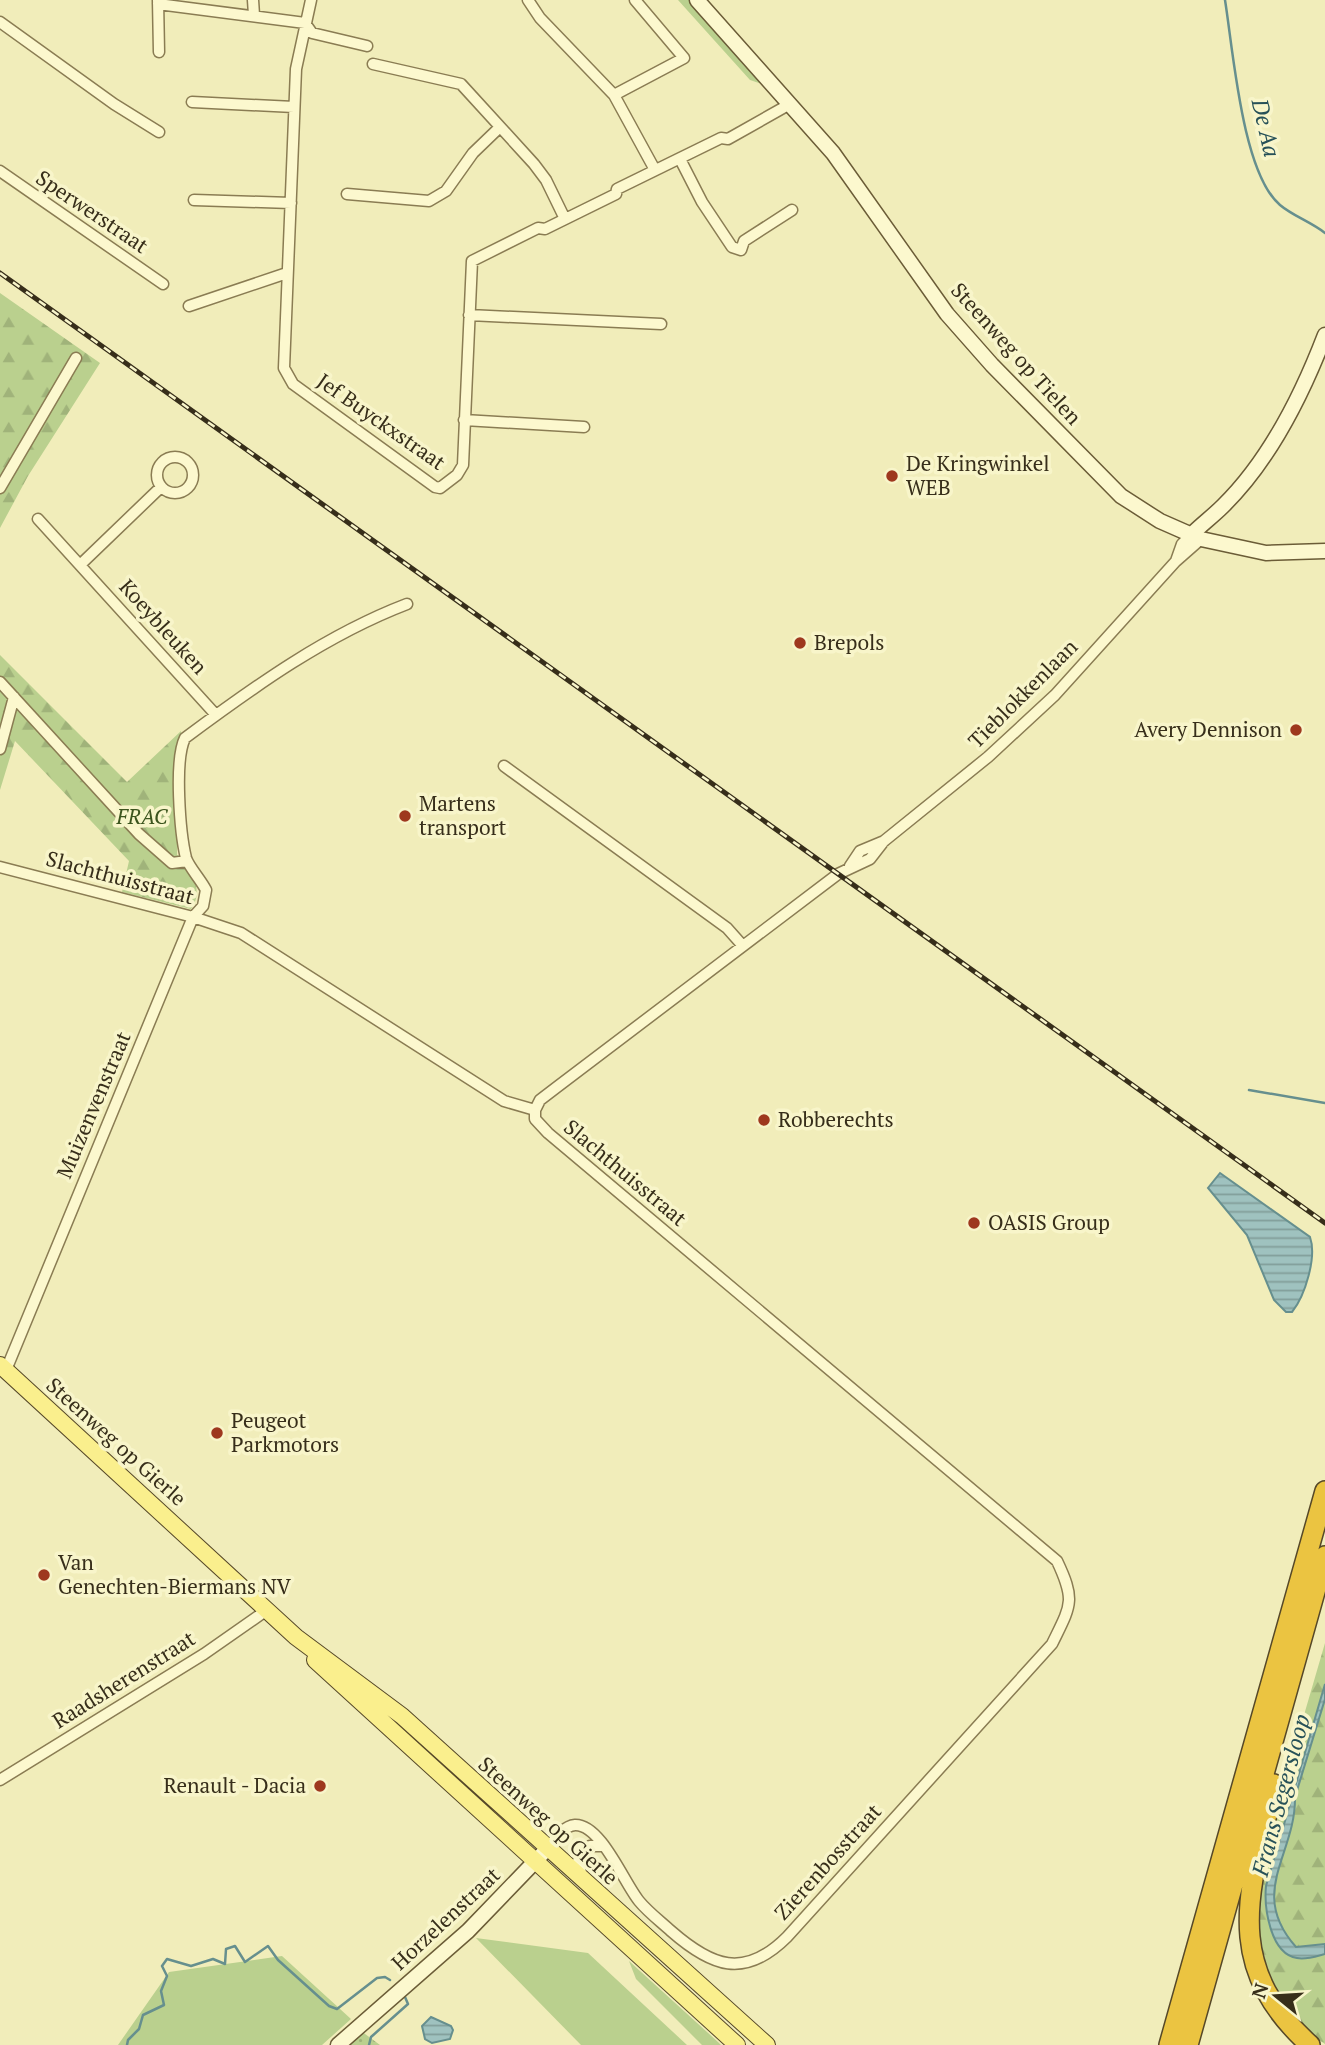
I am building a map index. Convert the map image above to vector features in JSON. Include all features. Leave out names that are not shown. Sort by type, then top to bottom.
[{"type":"highway","points":[[1169,2045],[1325,1491]]},
{"type":"highway","points":[[1188,2045],[1325,1556]]},
{"type":"highway","points":[[1278,1722],[1284,1744],[1251,1889],[1249,1942],[1257,1973],[1271,2001],[1292,2029],[1310,2045]]},
{"type":"main road","name":"Steenweg op Gierle","points":[[3,1367],[296,1637],[402,1716],[767,2045]]},
{"type":"main road","name":"Steenweg op Gierle","points":[[296,1637],[310,1656],[356,1700],[737,2045]]},
{"type":"street","points":[[253,0],[254,15]]},
{"type":"street","name":"Jef Buyckxstraat","points":[[310,0],[296,69],[284,368],[293,384],[435,487],[440,488],[462,469],[472,261],[616,194],[617,189],[721,138],[728,139],[790,104]]},
{"type":"street","points":[[528,0],[540,18],[614,95],[655,170]]},
{"type":"street","points":[[614,95],[684,58],[635,0]]},
{"type":"street","name":"Steenweg op Tielen","points":[[697,0],[790,104],[875,208],[947,314],[992,365],[1121,496],[1160,521],[1196,537],[1266,553],[1325,551]]},
{"type":"street","points":[[159,52],[162,1],[305,23],[312,33],[367,46]]},
{"type":"street","points":[[0,22],[114,104],[159,132]]},
{"type":"street","points":[[373,64],[461,84],[546,180],[565,219]]},
{"type":"street","points":[[192,102],[294,107]]},
{"type":"street","points":[[347,194],[429,201],[446,191],[473,153],[500,127]]},
{"type":"street","points":[[680,159],[702,202],[732,247],[741,250],[744,242],[792,210]]},
{"type":"street","name":"Sperwerstraat","points":[[0,171],[163,284]]},
{"type":"street","points":[[194,200],[291,203]]},
{"type":"street","points":[[189,306],[287,273]]},
{"type":"street","points":[[469,315],[661,324]]},
{"type":"street","points":[[1196,537],[1276,436],[1313,365],[1325,335]]},
{"type":"street","points":[[0,488],[76,358]]},
{"type":"street","points":[[464,420],[584,427]]},
{"type":"street","points":[[81,564],[161,487]]},
{"type":"street","name":"Koeybleuken","points":[[38,519],[216,715]]},
{"type":"street","name":"Tieblokkenlaan","points":[[535,1111],[540,1100],[556,1087],[743,946],[850,866],[870,859],[884,841],[971,772],[1055,695],[1176,561],[1182,544],[1196,537]]},
{"type":"street","name":"Muizenvenstraat","points":[[3,1367],[193,917],[203,906],[206,890],[187,861],[179,755],[185,738],[313,649],[363,621],[407,604]]},
{"type":"street","points":[[0,681],[139,834],[172,863],[187,861]]},
{"type":"street","points":[[0,749],[15,697]]},
{"type":"street","points":[[504,765],[727,928],[743,946]]},
{"type":"street","name":"Slachthuisstraat","points":[[0,867],[193,917],[241,933],[504,1101],[535,1111],[539,1126],[1057,1560]]},
{"type":"street","name":"Zierenbosstraat","points":[[547,1849],[573,1825],[589,1829],[638,1900],[695,1952],[722,1963],[740,1964],[764,1957],[787,1937],[1052,1644],[1066,1616],[1071,1590],[1057,1560]]},
{"type":"street","name":"Raadsherenstraat","points":[[0,1780],[204,1654],[267,1610]]},
{"type":"street","points":[[583,1880],[578,1861],[581,1852],[590,1846],[603,1846]]},
{"type":"street","name":"Horzelenstraat","points":[[338,2045],[468,1931],[547,1849]]},
{"type":"green space","points":[[678,0],[691,0],[768,86],[750,80]]},
{"type":"green space","points":[[0,293],[100,363],[28,476],[0,528]]},
{"type":"green space","name":"FRAC","points":[[0,655],[127,782],[181,731],[177,855],[184,856],[197,889],[191,909],[122,892],[129,861],[15,741],[0,790]]},
{"type":"green space","points":[[1325,1643],[1325,2044],[1296,2019],[1274,1987],[1259,1950],[1255,1912],[1267,1846]]},
{"type":"green space","points":[[476,1938],[588,1953],[687,2045],[581,2045]]},
{"type":"green space","points":[[282,1956],[351,2019],[322,2045],[118,2045],[169,1972]]},
{"type":"green space","points":[[629,1961],[721,2045],[702,2045],[636,1979]]},
{"type":"green space","points":[[361,2031],[380,2045],[345,2045]]},
{"type":"water","points":[[1220,1173],[1310,1237],[1311,1265],[1301,1296],[1292,1312],[1286,1312],[1274,1300],[1247,1235],[1208,1188]]},
{"type":"water","points":[[1325,1684],[1325,1699],[1295,1797],[1289,1837],[1274,1891],[1275,1909],[1282,1927],[1296,1947],[1325,1944],[1325,1954],[1297,1958],[1288,1955],[1275,1939],[1266,1906],[1266,1886]]},
{"type":"water","points":[[431,2017],[451,2026],[453,2030],[450,2039],[432,2043],[425,2039],[422,2026]]},
{"type":"waterway","name":"De Aa","points":[[1225,0],[1241,109],[1256,166],[1267,189],[1280,205],[1325,233]]},
{"type":"waterway","points":[[1249,1090],[1325,1103]]},
{"type":"waterway","points":[[127,2045],[128,2040],[139,2029],[143,2015],[164,2005],[161,1991],[167,1976],[162,1966],[167,1959],[191,1966],[213,1959],[225,1964],[226,1949],[235,1946],[245,1962],[268,1946],[278,1960],[329,2006],[337,2009],[377,1978],[385,1977],[390,1980]]},
{"type":"waterway","points":[[369,2045],[371,2037],[408,2004],[405,1997]]},
{"type":"railway","points":[[0,273],[1325,1223]]},
{"type":"place","name":"De Kringwinkel WEB","points":[[892,476]]},
{"type":"place","name":"Brepols","points":[[800,643]]},
{"type":"place","name":"Avery Dennison","points":[[1296,730]]},
{"type":"place","name":"Martens transport","points":[[405,816]]},
{"type":"place","name":"Robberechts","points":[[764,1120]]},
{"type":"place","name":"OASIS Group","points":[[974,1223]]},
{"type":"place","name":"Peugeot Parkmotors","points":[[217,1433]]},
{"type":"place","name":"Van Genechten-Biermans NV","points":[[44,1575]]},
{"type":"place","name":"Renault - Dacia","points":[[320,1786]]},
{"type":"water label","name":"Frans Segersloop","points":[[1281,1795]]}]
